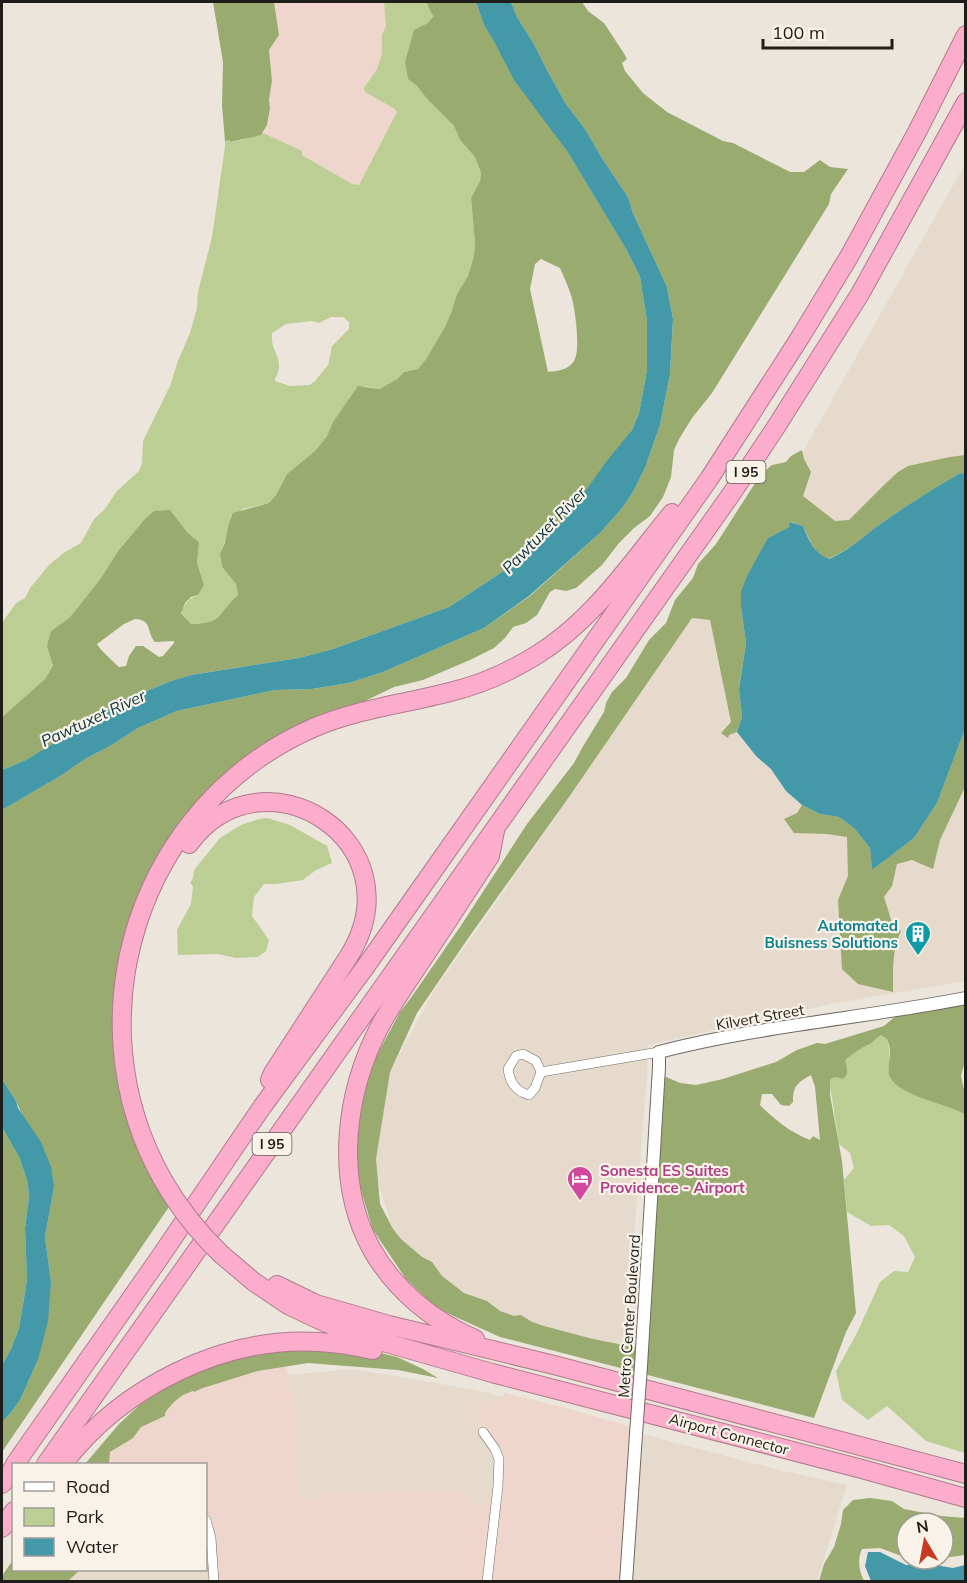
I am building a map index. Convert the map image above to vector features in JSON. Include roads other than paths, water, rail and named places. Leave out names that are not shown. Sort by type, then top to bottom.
[{"type":"highway","name":"I 95","points":[[16,1463],[262,1107],[366,966],[709,479],[826,296],[917,132],[966,35]]},
{"type":"highway","name":"I 95","points":[[47,1463],[732,493],[860,294],[966,102]]},
{"type":"highway","points":[[492,1373],[379,1341],[324,1322],[288,1305],[238,1269],[167,1177],[145,1143],[130,1100],[122,1051],[122,1004],[128,952],[139,917],[154,882],[184,832],[233,778],[264,755],[332,720],[476,684],[521,664],[561,638],[604,598],[751,415]]},
{"type":"highway","points":[[167,1177],[146,1115],[138,1085],[133,1051],[133,994],[143,937],[155,903],[172,868],[201,829],[229,810],[250,804],[272,802],[304,809],[323,818],[339,832],[352,848],[362,867],[367,904],[359,939],[273,1073],[262,1107]]},
{"type":"highway","points":[[497,824],[490,856],[391,1007],[368,1053],[357,1086],[351,1118],[348,1148],[349,1177],[357,1216],[368,1242],[390,1277],[409,1297],[429,1313],[463,1333],[554,1365]]},
{"type":"highway","points":[[225,1251],[276,1284],[316,1304],[412,1331],[554,1365]]},
{"type":"highway","points":[[64,1463],[109,1416],[142,1391],[194,1365],[254,1347],[287,1343],[332,1343],[492,1373]]},
{"type":"highway","name":"Airport Connector","points":[[554,1365],[966,1473]]},
{"type":"highway","name":"Airport Connector","points":[[492,1373],[966,1498]]},
{"type":"highway","name":"I 95","points":[[2,1484],[12,1469]]},
{"type":"highway","points":[[2,1528],[12,1514]]},
{"type":"highway","points":[[2,1545],[12,1532]]},
{"type":"street","name":"Kilvert Street","points":[[541,1072],[815,1022],[966,998]]},
{"type":"street","name":"Metro Center Boulevard","points":[[626,1581],[641,1366],[658,1052]]},
{"type":"street","points":[[483,1432],[499,1459],[487,1581]]},
{"type":"street","points":[[207,1523],[211,1538],[214,1581]]},
{"type":"water","points":[[476,2],[511,2],[517,17],[566,104],[585,129],[628,197],[667,287],[673,319],[670,374],[660,425],[645,468],[633,492],[600,533],[529,596],[484,628],[383,672],[349,683],[312,689],[275,690],[177,711],[138,728],[2,810],[2,770],[26,760],[120,702],[191,675],[299,658],[333,649],[449,607],[505,570],[556,528],[567,517],[632,430],[639,413],[647,370],[647,321],[640,277],[626,249],[567,151],[514,80],[484,25]]},
{"type":"water","points":[[960,473],[966,474],[965,729],[937,803],[914,838],[872,869],[870,848],[854,828],[839,817],[820,814],[802,805],[786,791],[771,769],[756,756],[737,732],[742,717],[739,689],[746,643],[741,592],[768,538],[789,527],[790,522],[803,526],[815,549],[829,559]]},
{"type":"water","points":[[2,1079],[41,1142],[51,1167],[54,1187],[45,1237],[51,1282],[48,1321],[38,1360],[20,1400],[2,1422],[2,1365],[19,1328],[27,1280],[25,1228],[29,1196],[27,1180],[19,1157],[2,1127]]},
{"type":"water","points":[[868,1552],[880,1552],[895,1560],[895,1571],[955,1571],[955,1568],[965,1565],[965,1581],[871,1581],[865,1566]]},
{"type":"place","name":"Automated Buisness Solutions","points":[[918,957]]},
{"type":"place","name":"Sonesta ES Suites Providence - Airport","points":[[580,1202]]},
{"type":"water label","name":"Pawtuxet River","points":[[544,530]]},
{"type":"water label","name":"Pawtuxet River","points":[[93,718]]}]
